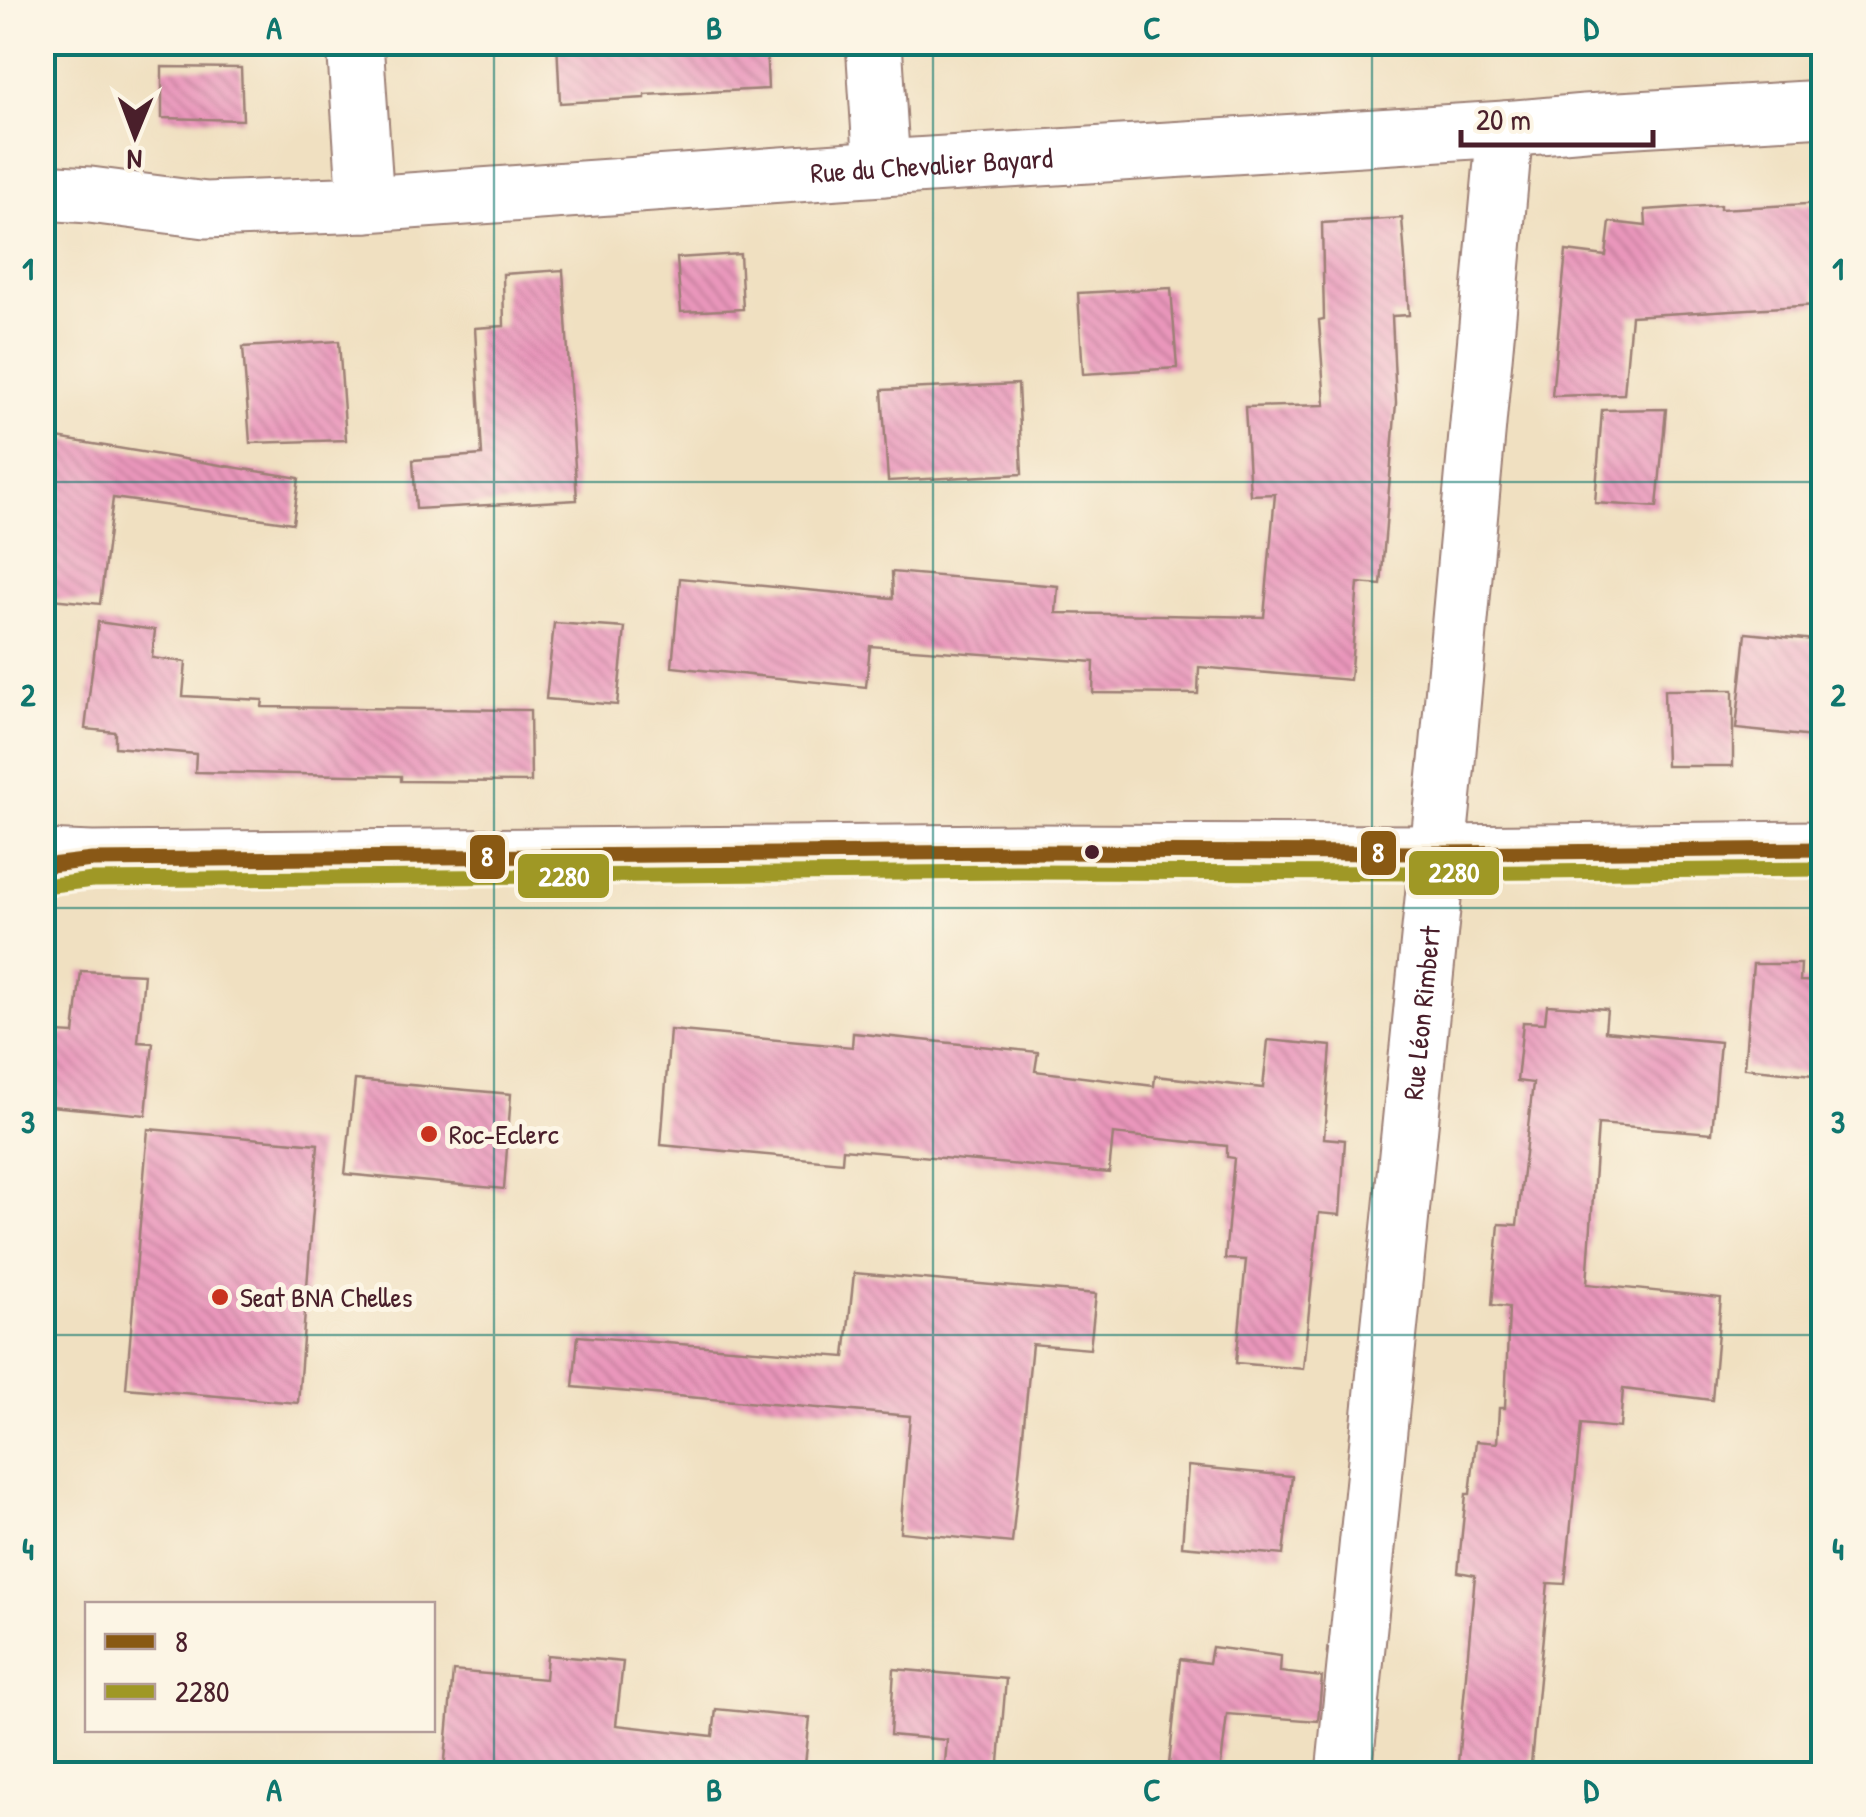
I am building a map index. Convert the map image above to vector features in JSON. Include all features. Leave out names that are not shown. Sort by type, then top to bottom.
[{"type":"street","points":[[355,42],[366,204]]},
{"type":"street","points":[[874,42],[882,168]]},
{"type":"street","name":"Rue du Chevalier Bayard","points":[[42,192],[206,210],[366,204],[1824,108]]},
{"type":"street","name":"Rue Léon Rimbert","points":[[1344,1774],[1438,852],[1505,129]]},
{"type":"street","points":[[59,861],[1824,849]]},
{"type":"building","points":[[557,42],[766,42],[768,89],[560,103]]},
{"type":"building","points":[[162,67],[241,68],[243,120],[162,118]]},
{"type":"building","points":[[1824,203],[1824,288],[1816,288],[1817,305],[1631,316],[1624,394],[1552,396],[1566,251],[1606,256],[1610,222],[1646,226],[1645,210]]},
{"type":"building","points":[[1402,218],[1409,315],[1392,316],[1396,403],[1381,585],[1358,583],[1350,680],[1199,667],[1198,694],[1093,693],[1094,662],[870,646],[866,687],[672,667],[680,578],[893,598],[892,572],[1058,586],[1056,613],[1264,617],[1275,494],[1250,495],[1245,407],[1325,405],[1319,320],[1324,319],[1322,223]]},
{"type":"building","points":[[740,254],[743,309],[681,312],[677,258]]},
{"type":"building","points":[[563,270],[577,500],[416,509],[413,460],[482,455],[475,328],[504,326],[503,274]]},
{"type":"building","points":[[1171,288],[1177,368],[1083,374],[1078,293]]},
{"type":"building","points":[[339,341],[346,440],[250,443],[243,347]]},
{"type":"building","points":[[1018,384],[1022,474],[888,481],[882,390]]},
{"type":"building","points":[[1666,409],[1657,507],[1595,503],[1602,410]]},
{"type":"building","points":[[57,438],[299,478],[293,523],[113,498],[100,604],[42,598],[42,487],[54,489]]},
{"type":"building","points":[[98,622],[155,630],[152,658],[186,662],[183,696],[263,700],[262,707],[530,710],[531,782],[195,772],[196,754],[115,747],[115,732],[85,729]]},
{"type":"building","points":[[554,623],[625,628],[617,705],[546,699]]},
{"type":"building","points":[[1746,633],[1824,641],[1824,738],[1736,729]]},
{"type":"building","points":[[1664,690],[1733,690],[1733,766],[1666,766]]},
{"type":"building","points":[[1753,964],[1801,964],[1800,981],[1824,982],[1824,1076],[1744,1068]]},
{"type":"building","points":[[81,971],[144,974],[138,1042],[153,1043],[146,1115],[51,1106],[58,1033],[74,1034]]},
{"type":"building","points":[[1547,1005],[1607,1009],[1605,1031],[1720,1042],[1712,1133],[1598,1124],[1587,1284],[1721,1298],[1712,1400],[1623,1389],[1620,1428],[1581,1424],[1565,1584],[1548,1583],[1530,1774],[1457,1774],[1475,1575],[1458,1572],[1466,1494],[1470,1494],[1476,1441],[1497,1443],[1499,1408],[1505,1408],[1509,1307],[1492,1305],[1499,1224],[1517,1225],[1533,1083],[1517,1081],[1523,1022],[1545,1023]]},
{"type":"building","points":[[670,1030],[852,1047],[853,1033],[1038,1052],[1035,1071],[1154,1086],[1155,1076],[1263,1088],[1268,1040],[1331,1046],[1324,1138],[1345,1140],[1340,1215],[1319,1213],[1303,1369],[1236,1363],[1246,1260],[1225,1259],[1234,1158],[1227,1157],[1227,1146],[1113,1134],[1109,1173],[843,1149],[842,1162],[661,1145]]},
{"type":"building","name":"Roc-Eclerc","points":[[355,1080],[511,1094],[504,1189],[345,1174]]},
{"type":"building","name":"Seat BNA Chelles","points":[[148,1129],[318,1144],[298,1403],[126,1388]]},
{"type":"building","points":[[854,1273],[1096,1294],[1090,1349],[1032,1344],[1012,1543],[900,1532],[910,1416],[573,1387],[578,1336],[845,1357]]},
{"type":"building","points":[[1188,1466],[1292,1476],[1283,1555],[1182,1546]]},
{"type":"building","points":[[1212,1647],[1281,1656],[1280,1672],[1322,1677],[1318,1721],[1227,1714],[1220,1774],[1168,1774],[1180,1659],[1209,1663]]},
{"type":"building","points":[[547,1655],[623,1662],[616,1725],[713,1736],[716,1709],[810,1718],[804,1774],[444,1771],[453,1671],[545,1679]]},
{"type":"building","points":[[894,1669],[1006,1679],[998,1774],[944,1774],[947,1740],[890,1735]]},
{"type":"transit line","name":"8","points":[[42,866],[92,860],[1824,849]]},
{"type":"transit line","name":"2280","points":[[44,886],[93,880],[1824,869]]},
{"type":"place","name":"Roc-Eclerc","points":[[429,1134]]},
{"type":"place","name":"Seat BNA Chelles","points":[[220,1297]]}]
